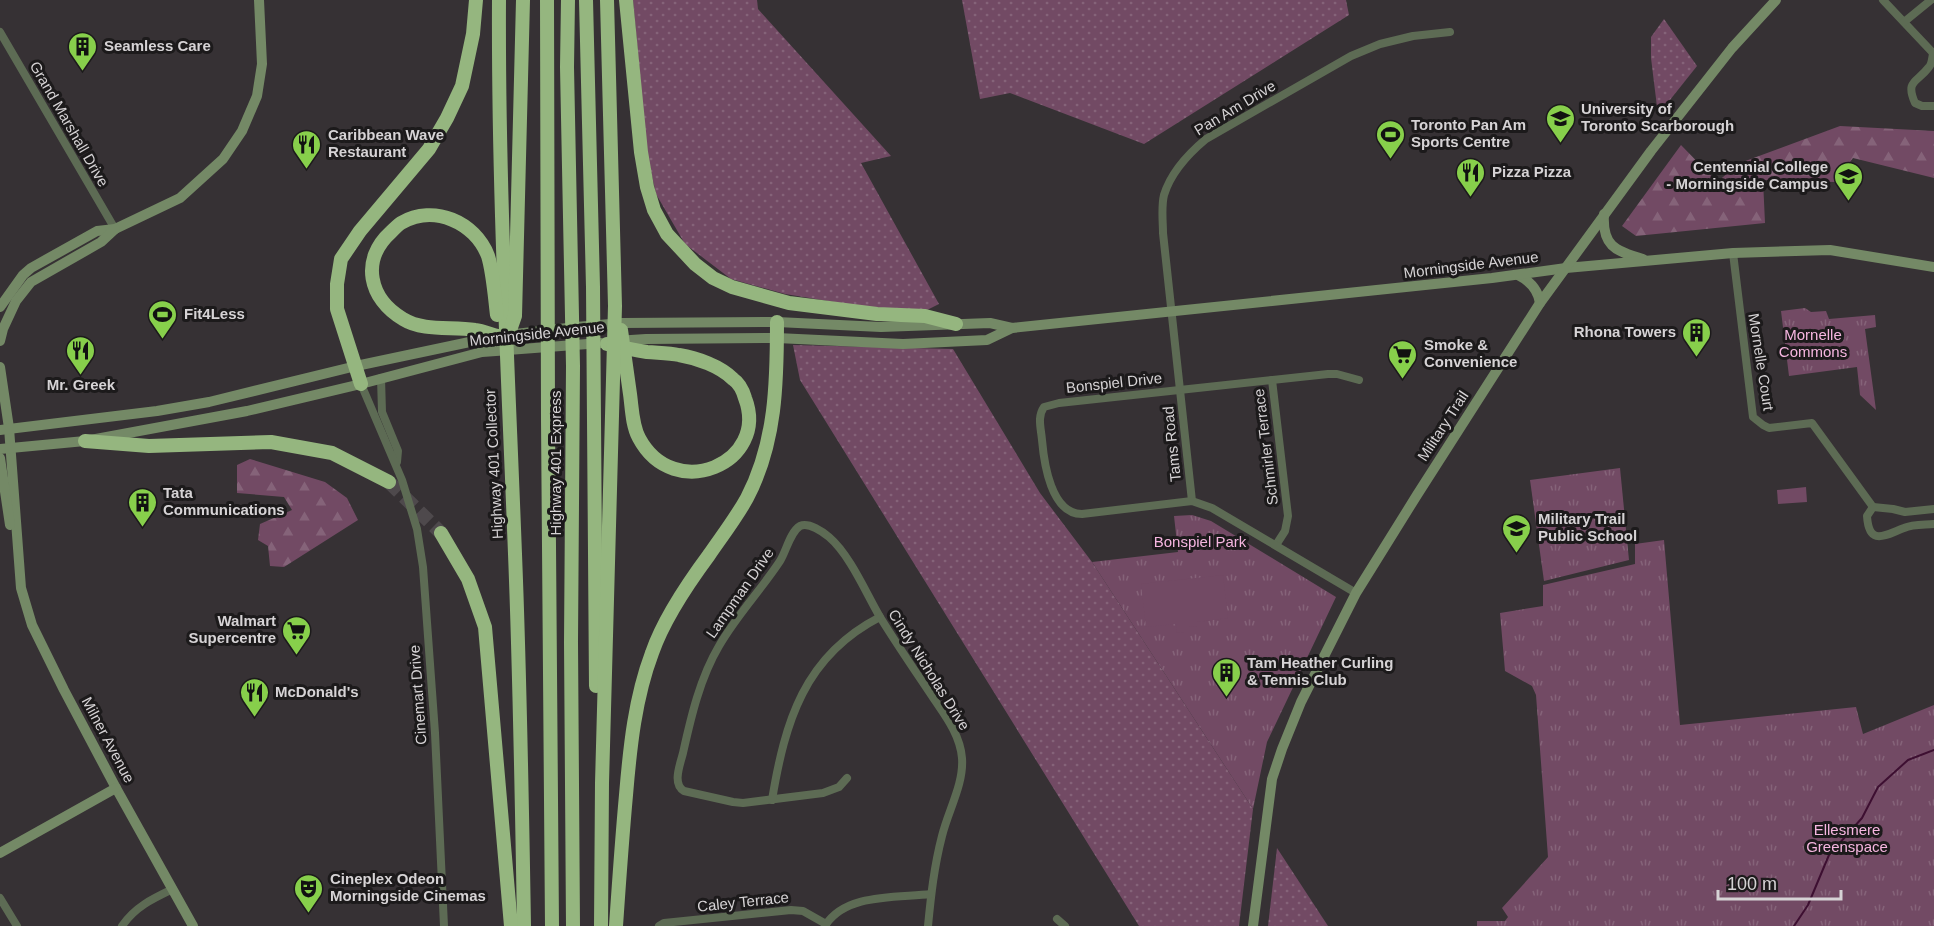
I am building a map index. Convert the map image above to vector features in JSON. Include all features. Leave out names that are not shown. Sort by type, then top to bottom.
[{"type":"highway","points":[[361,384],[337,309],[337,284],[341,259],[360,231],[429,149],[447,118],[462,86],[473,34],[476,0]]},
{"type":"highway","name":"Highway 401 Collector","points":[[499,0],[501,340],[521,729],[524,926]]},
{"type":"highway","points":[[501,340],[515,316],[523,0]]},
{"type":"highway","name":"Highway 401 Express","points":[[547,0],[552,926]]},
{"type":"highway","name":"Highway 401 Express","points":[[568,0],[567,67],[573,366],[571,642],[573,926]]},
{"type":"highway","points":[[585,0],[593,287],[597,577],[596,764],[602,783]]},
{"type":"highway","points":[[601,926],[602,783],[615,306],[607,0]]},
{"type":"highway","points":[[626,0],[640,152],[646,187],[654,210],[667,234],[695,264],[713,278],[732,287],[789,303],[877,314],[925,316],[956,324]]},
{"type":"highway","points":[[423,215],[450,218],[465,226],[474,234],[488,257],[501,340],[406,321],[391,312],[379,297],[372,280],[373,260],[383,239],[401,223],[423,215]]},
{"type":"highway","points":[[599,343],[646,346],[680,355],[704,362],[734,379],[749,407],[749,423],[744,441],[722,464],[701,472],[687,473],[667,467],[650,453],[639,437],[633,416],[620,320],[615,306]]},
{"type":"highway","points":[[616,926],[630,753],[643,679],[652,650],[664,627],[747,498],[758,472],[767,448],[772,420],[777,377],[777,322]]},
{"type":"highway","points":[[85,441],[149,446],[271,442],[332,453],[388,482]]},
{"type":"highway","points":[[441,533],[468,579],[485,627],[511,926]]},
{"type":"main road","points":[[0,341],[16,301],[31,282],[101,242],[115,229],[180,198],[223,159],[242,131],[257,96],[262,64],[259,0]]},
{"type":"main road","name":"Military Trail","points":[[1253,926],[1272,779],[1301,702],[1356,593],[1540,303],[1651,151],[1732,48],[1776,0]]},
{"type":"main road","points":[[1605,214],[1603,229],[1609,243],[1631,256],[1647,261]]},
{"type":"main road","points":[[0,307],[23,275],[31,268],[97,231],[115,229]]},
{"type":"main road","name":"Morningside Avenue","points":[[501,340],[576,327],[643,324],[777,322],[881,327],[990,323],[1012,328],[1566,268],[1733,253],[1830,250],[1934,267]]},
{"type":"main road","points":[[1518,275],[1526,279],[1536,290],[1540,303]]},
{"type":"main road","name":"Morningside Avenue","points":[[646,346],[777,338],[903,344],[987,340],[1012,328]]},
{"type":"main road","name":"Morningside Avenue","points":[[5,429],[157,411],[209,402],[479,335]]},
{"type":"main road","name":"Morningside Avenue","points":[[5,448],[85,441],[247,411],[482,352],[599,343]]},
{"type":"main road","name":"Milner Avenue","points":[[0,367],[5,448],[21,588],[32,625],[116,788],[193,926]]},
{"type":"main road","name":"Milner Avenue","points":[[0,458],[7,510],[18,560]]},
{"type":"main road","points":[[0,854],[116,788]]},
{"type":"street","points":[[1883,0],[1934,54],[1930,66],[1912,84],[1910,91],[1914,103],[1934,106]]},
{"type":"street","points":[[1904,22],[1931,0]]},
{"type":"street","name":"Grand Marshall Drive","points":[[0,32],[115,229]]},
{"type":"street","name":"Pan Am Drive","points":[[1172,312],[1162,233],[1164,196],[1176,170],[1187,155],[1206,139],[1351,56],[1380,44],[1413,36],[1450,32]]},
{"type":"street","name":"Mornelle Court","points":[[1733,253],[1753,417],[1769,428],[1812,423],[1873,507]]},
{"type":"street","name":"Tams Road","points":[[1172,312],[1192,501]]},
{"type":"street","name":"Bonspiel Drive","points":[[1356,593],[1212,508],[1192,501],[1074,514],[1063,506],[1048,480],[1041,434],[1041,412],[1050,404],[1328,374],[1359,380]]},
{"type":"street","name":"Cinemart Drive","points":[[381,378],[382,412],[398,451],[397,467]]},
{"type":"street","name":"Schmirler Terrace","points":[[1272,380],[1288,516],[1285,531],[1276,545]]},
{"type":"street","name":"Cinemart Drive","points":[[361,384],[397,467],[414,516],[423,567],[435,733],[444,926]]},
{"type":"street","points":[[1934,509],[1905,512],[1873,507],[1867,516],[1870,532],[1875,536],[1885,537],[1905,527],[1934,524]]},
{"type":"street","name":"Cindy Nicholas Drive","points":[[803,525],[823,533],[840,549],[880,617],[947,718],[961,751],[960,777],[934,868],[928,926]]},
{"type":"street","name":"Lampman Drive","points":[[803,525],[792,536],[781,560],[718,647],[692,714],[678,779],[680,789],[733,802],[772,800],[825,793],[839,787],[847,778]]},
{"type":"street","points":[[772,800],[783,743],[801,694],[829,654],[841,642],[880,617]]},
{"type":"street","points":[[122,926],[131,913],[173,889]]},
{"type":"street","points":[[826,925],[846,906],[861,901],[931,894]]},
{"type":"street","points":[[0,898],[8,907],[18,926]]},
{"type":"street","name":"Caley Terrace","points":[[659,926],[664,923],[791,910],[803,911],[826,925]]},
{"type":"street","points":[[1057,919],[1065,926]]},
{"type":"green space","points":[[633,0],[757,0],[758,9],[891,156],[861,163],[939,304],[921,313],[877,309],[785,294],[731,279],[685,244],[656,194],[647,153]]},
{"type":"green space","points":[[962,0],[1346,0],[1349,15],[1144,144],[1010,93],[980,99]]},
{"type":"green space","points":[[1664,19],[1697,66],[1658,115],[1651,58],[1651,37]]},
{"type":"green space","points":[[1840,126],[1934,131],[1934,178],[1853,158],[1835,182],[1763,180],[1765,223],[1636,236],[1622,226],[1681,145],[1717,182],[1740,163]]},
{"type":"green space","name":"Mornelle Commons","points":[[1805,308],[1811,312],[1826,311],[1829,319],[1875,315],[1876,327],[1865,329],[1876,410],[1860,395],[1857,367],[1789,376],[1781,311]]},
{"type":"green space","points":[[793,345],[953,349],[1040,493],[1092,562],[1253,809],[1239,926],[1139,926],[800,380]]},
{"type":"green space","points":[[250,459],[325,482],[347,498],[358,520],[284,567],[270,566],[268,546],[258,540],[260,524],[292,510],[284,497],[237,493],[237,465]]},
{"type":"green space","points":[[1620,468],[1629,560],[1544,581],[1530,480]]},
{"type":"green space","points":[[1806,487],[1807,502],[1778,504],[1777,490]]},
{"type":"green space","name":"Bonspiel Park","points":[[1192,515],[1211,521],[1336,597],[1267,742],[1253,809],[1092,562],[1178,552],[1174,516]]},
{"type":"green space","name":"Ellesmere Greenspace","points":[[1664,540],[1680,725],[1856,707],[1863,734],[1934,705],[1934,926],[1477,926],[1477,921],[1505,921],[1508,917],[1502,908],[1548,857],[1536,695],[1532,686],[1505,671],[1500,613],[1543,606],[1543,585],[1635,564],[1635,544]]},
{"type":"green space","points":[[1223,575],[1228,618],[1197,622],[1197,626],[1189,627],[1189,623],[1184,623],[1184,632],[1177,633],[1176,624],[1146,627],[1141,584]]},
{"type":"green space","points":[[1277,848],[1328,926],[1268,926]]},
{"type":"waterway","points":[[1794,926],[1808,905],[1829,855],[1862,818],[1878,787],[1908,760],[1934,750]]},
{"type":"tunnel","points":[[389,482],[441,533]]},
{"type":"place","name":"Seamless Care","points":[[83,72]]},
{"type":"place","name":"University of Toronto Scarborough","points":[[1560,144]]},
{"type":"place","name":"Toronto Pan Am Sports Centre","points":[[1390,160]]},
{"type":"place","name":"Caribbean Wave Restaurant","points":[[307,170]]},
{"type":"place","name":"Pizza Pizza","points":[[1471,198]]},
{"type":"place","name":"Centennial College - Morningside Campus","points":[[1849,202]]},
{"type":"place","name":"Fit4Less","points":[[163,340]]},
{"type":"place","name":"Rhona Towers","points":[[1697,358]]},
{"type":"place","name":"Mr. Greek","points":[[81,376]]},
{"type":"place","name":"Smoke & Convenience","points":[[1403,380]]},
{"type":"place","name":"Tata Communications","points":[[142,528]]},
{"type":"place","name":"Military Trail Public School","points":[[1517,554]]},
{"type":"place","name":"Walmart Supercentre","points":[[297,656]]},
{"type":"place","name":"Tam Heather Curling & Tennis Club","points":[[1226,698]]},
{"type":"place","name":"McDonald's","points":[[254,718]]},
{"type":"place","name":"Cineplex Odeon Morningside Cinemas","points":[[309,914]]}]
